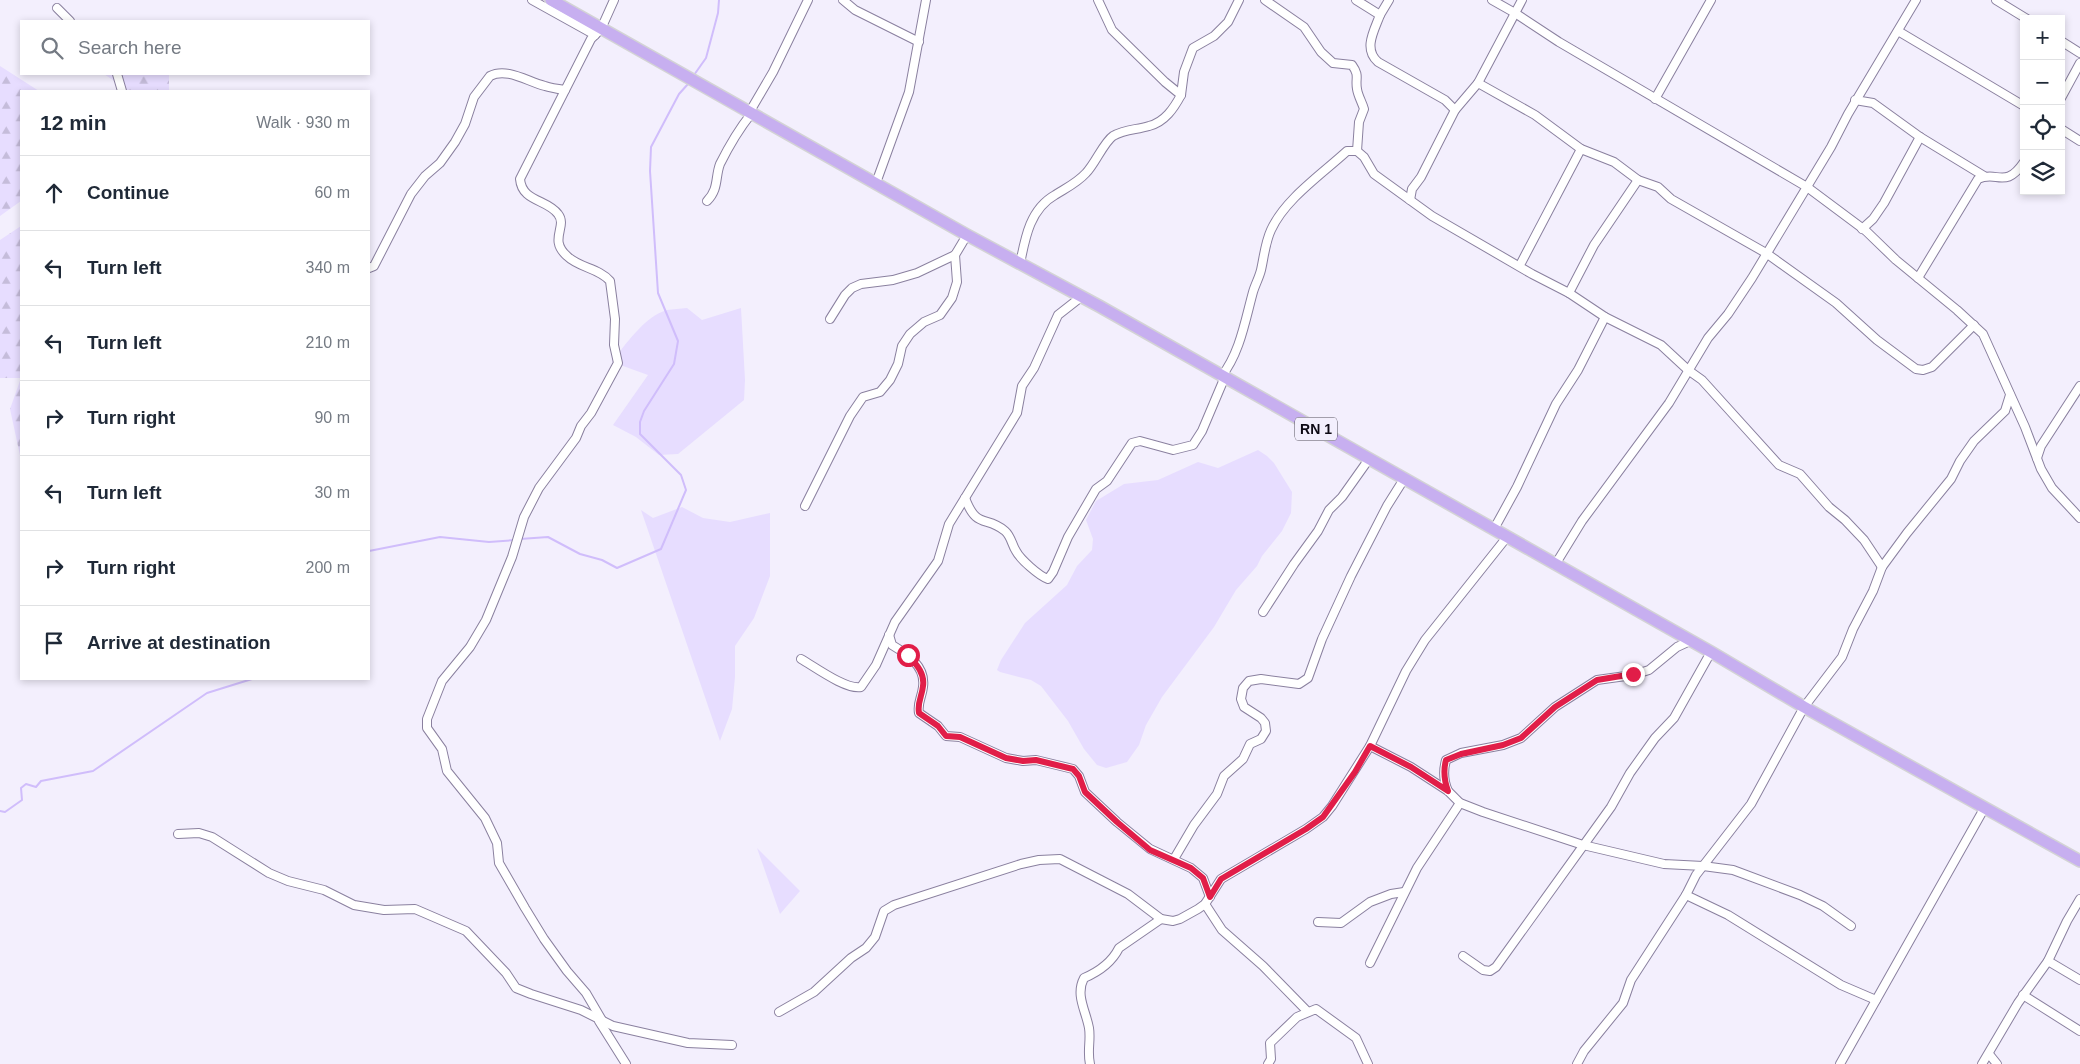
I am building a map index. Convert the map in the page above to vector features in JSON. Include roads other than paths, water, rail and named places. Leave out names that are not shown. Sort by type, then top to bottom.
[{"type":"main road","name":"RN 1","points":[[551,0],[598,32],[750,113],[1081,297],[1711,652],[1804,707],[2079,859]]},
{"type":"street","points":[[532,0],[598,32]]},
{"type":"street","points":[[603,1022],[586,993],[555,955],[525,908],[499,863],[497,843],[485,818],[447,771],[442,749],[427,728],[427,719],[442,681],[470,647],[486,620],[512,557],[524,517],[539,488],[576,438],[581,426],[591,413],[618,363],[614,345],[616,335],[615,319],[610,281],[600,273],[579,265],[560,250],[558,235],[561,219],[558,213],[529,196],[521,183],[522,174],[591,39],[598,32],[614,0]]},
{"type":"street","points":[[708,201],[718,181],[719,167],[773,72],[808,0]]},
{"type":"street","points":[[843,0],[855,10],[919,42]]},
{"type":"street","points":[[876,183],[909,92],[926,0]]},
{"type":"street","points":[[1098,0],[1112,30],[1165,82],[1181,95]]},
{"type":"street","points":[[1020,264],[1035,211],[1043,202],[1078,181],[1098,158],[1110,138],[1123,131],[1150,126],[1172,112],[1181,95],[1184,72],[1193,48],[1214,36],[1228,22],[1239,0]]},
{"type":"street","points":[[1265,0],[1304,27],[1321,52],[1333,63],[1352,65],[1356,70],[1358,78],[1356,85],[1364,109],[1359,122],[1358,151]]},
{"type":"street","points":[[1356,0],[1380,15]]},
{"type":"street","points":[[1388,0],[1380,15],[1370,44],[1372,57],[1445,100],[1455,110]]},
{"type":"street","points":[[1492,0],[1655,99],[1747,150],[1807,187],[1862,229],[1974,325],[1983,334],[2041,470],[2052,488],[2080,518]]},
{"type":"street","points":[[1410,200],[1412,189],[1421,177],[1455,110],[1478,84],[1522,0]]},
{"type":"street","points":[[1655,99],[1711,0]]},
{"type":"street","points":[[1555,565],[1582,521],[1669,403],[1708,338],[1747,285],[1831,147],[1855,100],[1916,0]]},
{"type":"street","points":[[1996,0],[2020,15]]},
{"type":"street","points":[[57,8],[69,20]]},
{"type":"street","points":[[1898,31],[2022,105]]},
{"type":"street","points":[[2065,44],[2080,53]]},
{"type":"street","points":[[2065,91],[2080,63]]},
{"type":"street","points":[[370,268],[374,266],[411,194],[425,176],[440,163],[455,142],[465,124],[474,97],[490,76],[494,74],[508,74],[545,86],[565,90]]},
{"type":"street","points":[[117,75],[122,90]]},
{"type":"street","points":[[1478,84],[1535,114],[1581,149],[1614,162],[1638,180],[1658,187],[1671,199],[1766,253],[1836,303],[1877,340],[1916,369],[1923,370],[1932,367],[1974,325]]},
{"type":"street","points":[[1855,100],[1873,103],[1920,137],[1984,176],[2004,178],[2015,174],[2020,167]]},
{"type":"street","points":[[2065,131],[2080,141]]},
{"type":"street","points":[[1862,229],[1873,219],[1884,203],[1920,137]]},
{"type":"street","points":[[1520,266],[1581,149]]},
{"type":"street","points":[[966,498],[970,509],[977,518],[998,526],[1007,532],[1016,553],[1048,579],[1053,572],[1068,537],[1096,489],[1107,482],[1132,442],[1140,441],[1173,450],[1193,445],[1202,431],[1239,342],[1260,272],[1267,241],[1278,217],[1287,206],[1347,151],[1358,151],[1374,174],[1432,216],[1532,274],[1569,293],[1606,317],[1660,346],[1702,380],[1779,465],[1800,474],[1829,507],[1846,520],[1864,540],[1882,567]]},
{"type":"street","points":[[1918,278],[1973,186],[1978,179],[1984,176]]},
{"type":"street","points":[[1569,293],[1594,245],[1638,180]]},
{"type":"street","points":[[830,319],[845,295],[852,288],[861,284],[893,280],[917,273],[955,255],[967,235]]},
{"type":"street","points":[[805,506],[850,416],[863,397],[880,392],[890,380],[898,364],[902,346],[910,334],[924,322],[940,315],[952,298],[957,282],[955,255]]},
{"type":"street","points":[[801,659],[838,680],[856,688],[862,687],[876,665],[895,622],[938,561],[949,524],[1018,414],[1022,386],[1034,368],[1058,315],[1081,297]]},
{"type":"street","points":[[1494,530],[1518,487],[1556,404],[1578,370],[1606,317]]},
{"type":"street","points":[[2036,458],[2041,446],[2080,386]]},
{"type":"street","points":[[1578,1064],[1584,1051],[1623,1003],[1631,980],[1703,866],[1751,804],[1804,707],[1842,657],[1853,629],[1873,591],[1882,567],[1907,533],[1951,480],[1960,461],[1974,441],[2005,411],[2010,395]]},
{"type":"street","points":[[1263,612],[1318,531],[1329,510],[1342,497],[1369,459]]},
{"type":"street","points":[[1174,859],[1194,825],[1217,794],[1224,776],[1243,759],[1250,744],[1261,738],[1266,731],[1265,723],[1244,707],[1241,699],[1243,688],[1249,681],[1261,679],[1299,684],[1308,678],[1322,639],[1351,576],[1387,506],[1404,479]]},
{"type":"street","points":[[1090,1064],[1087,1053],[1090,1031],[1080,997],[1081,983],[1084,978],[1095,973],[1115,955],[1119,948],[1161,919],[1180,919],[1189,916],[1208,900],[1221,879],[1323,817],[1350,779],[1370,746],[1406,671],[1425,640],[1507,537]]},
{"type":"street","points":[[888,635],[892,645],[908,655],[917,665],[922,675],[923,686],[918,705],[919,713],[938,726],[946,736],[960,737],[1006,758],[1023,761],[1036,760],[1073,769],[1079,776],[1085,792],[1150,850],[1174,859],[1191,868],[1203,878],[1208,900],[1222,930],[1263,966],[1307,1011]]},
{"type":"street","points":[[1448,791],[1444,782],[1443,769],[1446,760],[1461,754],[1503,745],[1521,738],[1555,707],[1597,680],[1649,670],[1677,648],[1690,641]]},
{"type":"street","points":[[1463,956],[1483,970],[1490,971],[1496,968],[1611,807],[1630,773],[1655,738],[1674,718],[1711,652]]},
{"type":"street","points":[[1370,746],[1411,767],[1448,791],[1460,803],[1525,827],[1583,845],[1604,848],[1664,864],[1733,870],[1800,895],[1823,906],[1851,926]]},
{"type":"street","points":[[1370,963],[1404,892],[1429,848],[1460,803]]},
{"type":"street","points":[[1840,1064],[1984,807]]},
{"type":"street","points":[[178,834],[199,833],[212,836],[269,873],[288,881],[324,890],[354,905],[384,910],[415,909],[459,927],[466,931],[506,974],[516,988],[596,1017],[613,1026],[688,1043],[732,1045]]},
{"type":"street","points":[[778,1012],[814,992],[851,958],[866,948],[875,937],[884,911],[894,905],[1021,864],[1039,860],[1060,860],[1072,864],[1128,894],[1161,919]]},
{"type":"street","points":[[1318,922],[1341,923],[1370,902],[1391,894],[1404,892]]},
{"type":"street","points":[[1686,895],[1728,915],[1841,985],[1876,1000]]},
{"type":"street","points":[[1982,1064],[2023,995],[2048,961],[2066,922],[2080,899]]},
{"type":"street","points":[[2048,961],[2080,980]]},
{"type":"street","points":[[2023,995],[2080,1031]]},
{"type":"street","points":[[1268,1064],[1271,1059],[1270,1043],[1288,1024],[1307,1011],[1316,1009],[1356,1038],[1368,1064]]},
{"type":"street","points":[[596,1017],[626,1064]]},
{"type":"street","points":[[1989,1054],[1997,1064]]},
{"type":"waterway","points":[[694,75],[706,58],[718,13],[719,0]]},
{"type":"waterway","points":[[520,539],[548,537],[580,554],[602,560],[617,568],[661,549],[686,490],[681,475],[640,434],[640,422],[644,411],[674,364],[678,341],[658,293],[650,171],[651,147],[679,94],[688,84]]},
{"type":"waterway","points":[[370,551],[440,537],[489,542],[515,540]]},
{"type":"waterway","points":[[0,811],[5,812],[22,800],[21,788],[26,784],[36,787],[41,781],[93,771],[207,693],[249,680]]}]
